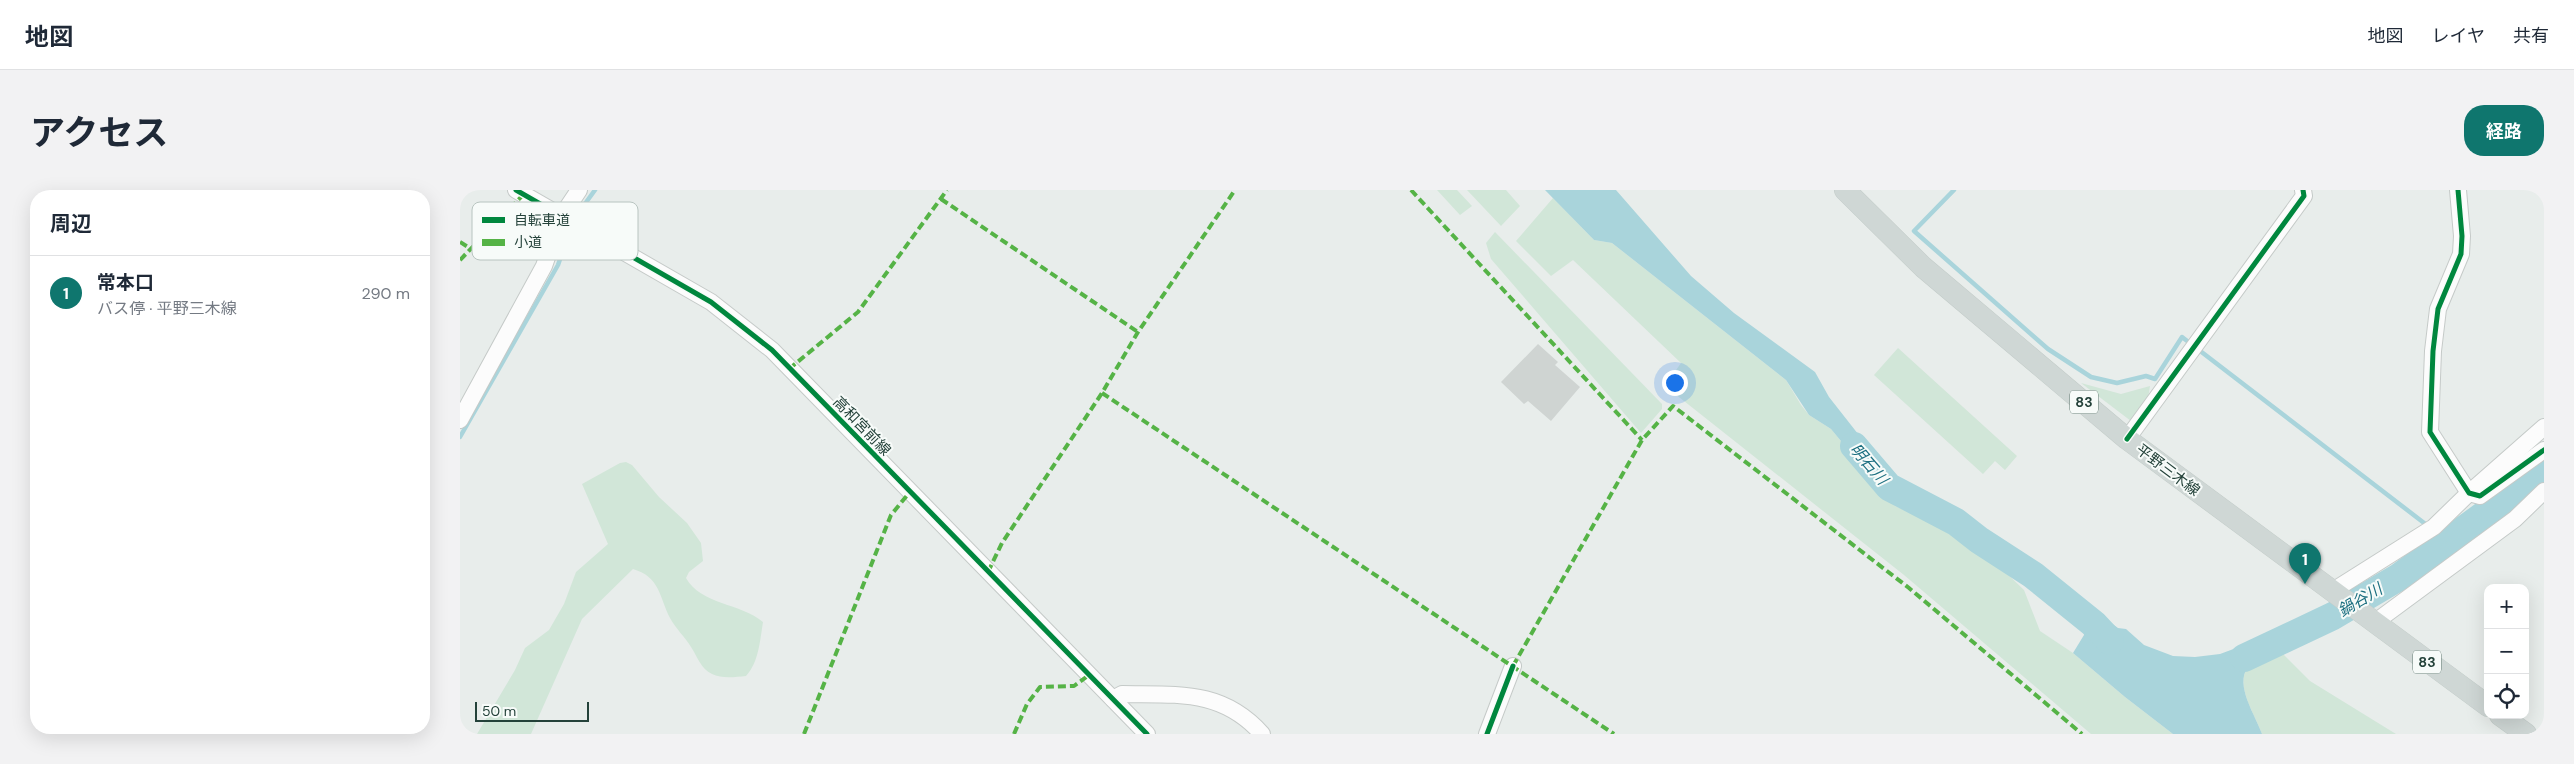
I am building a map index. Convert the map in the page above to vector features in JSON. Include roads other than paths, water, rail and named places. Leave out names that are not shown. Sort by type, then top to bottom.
[{"type":"main road","name":"平野三木線","points":[[1845,190],[1923,267],[2127,439],[2334,595],[2484,703]]},
{"type":"main road","points":[[2505,719],[2526,734]]},
{"type":"street","name":"高和宮前線","points":[[516,190],[536,202]]},
{"type":"street","points":[[572,202],[579,190]]},
{"type":"street","points":[[2127,439],[2304,196],[2303,190]]},
{"type":"street","points":[[2458,190],[2462,236],[2460,254],[2438,309],[2433,351],[2430,432],[2468,493],[2480,496],[2544,450]]},
{"type":"street","points":[[460,420],[546,260]]},
{"type":"street","name":"高和宮前線","points":[[636,260],[711,302],[772,350],[1147,734]]},
{"type":"street","points":[[2334,595],[2434,527],[2468,493],[2544,428]]},
{"type":"street","points":[[2370,620],[2515,519],[2544,491]]},
{"type":"street","points":[[1487,734],[1513,666]]},
{"type":"street","points":[[1113,699],[1122,694],[1193,695],[1217,700],[1248,719],[1262,734]]},
{"type":"water","points":[[1545,190],[1616,190],[1691,276],[1734,313],[1815,372],[1829,397],[1884,467],[1875,476],[1855,458],[1831,429],[1809,415],[1786,380],[1612,243],[1594,240]]},
{"type":"water","points":[[2090,608],[2118,628],[2126,629],[2144,645],[2173,656],[2195,657],[2220,654],[2274,634],[2280,651],[2254,662],[2244,674],[2243,683],[2245,691],[2262,734],[2173,734],[2073,653],[2084,635],[2081,620],[2085,610]]},
{"type":"waterway","points":[[586,202],[595,190]]},
{"type":"waterway","points":[[1954,190],[1914,231],[2048,349],[2091,377],[2117,383],[2146,376],[2155,379],[2182,337],[2428,526]]},
{"type":"waterway","points":[[460,437],[560,260]]},
{"type":"waterway","name":"明石川","points":[[1854,446],[1889,487],[1956,522],[1979,540],[2033,575],[2095,625],[2110,641]]},
{"type":"waterway","name":"鍋谷川","points":[[2244,658],[2333,616],[2399,577],[2544,471]]},
{"type":"waterway","points":[[2434,531],[2447,541]]},
{"type":"place","name":"常本口","points":[[2305,584]]}]
